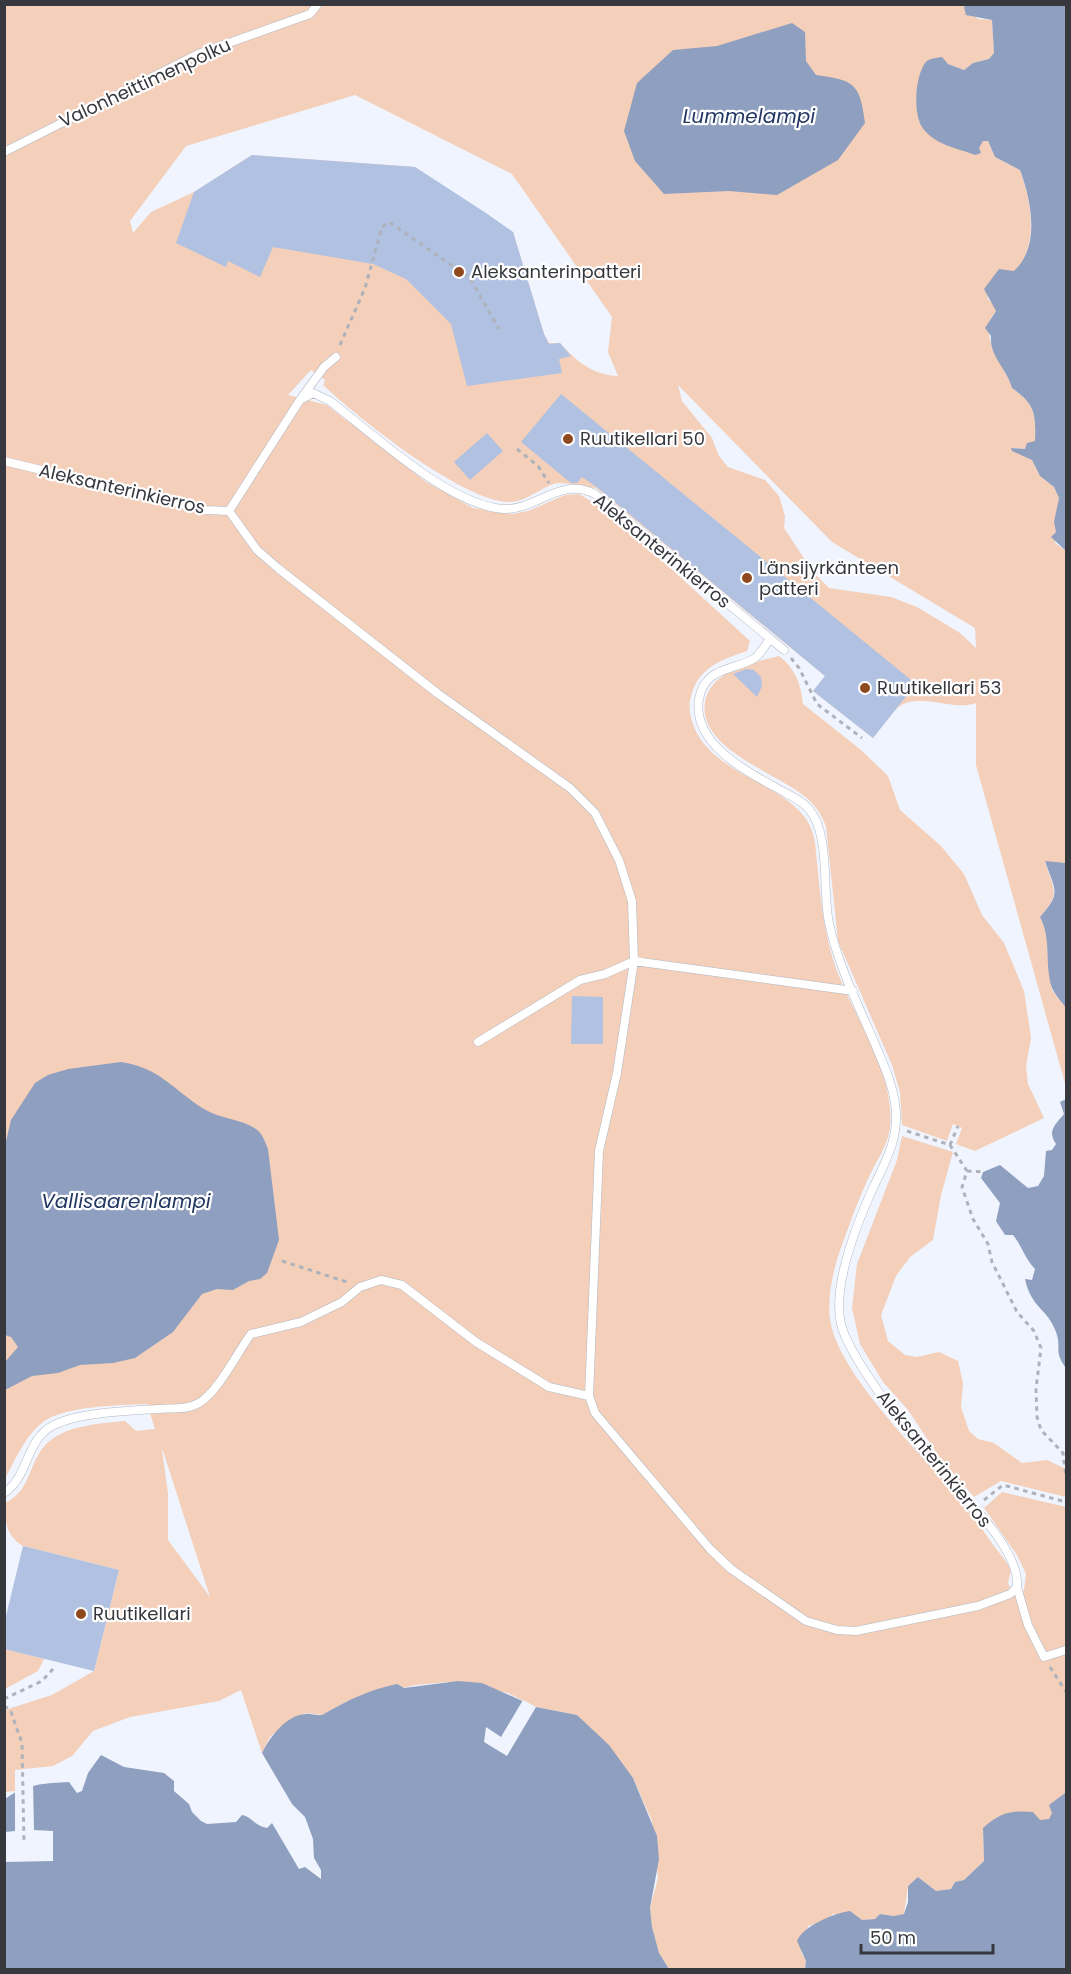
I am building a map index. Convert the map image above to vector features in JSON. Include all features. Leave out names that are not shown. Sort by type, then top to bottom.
[{"type":"lane","name":"Valonheittimenpolku","points":[[4,152],[198,54],[310,14],[318,4]]},
{"type":"lane","points":[[300,400],[324,367],[336,357]]},
{"type":"lane","name":"Aleksanterinkierros","points":[[4,461],[206,510],[229,511],[300,400],[313,393],[322,396],[435,480],[479,503],[492,507],[516,508],[553,493],[577,488],[595,494],[783,650]]},
{"type":"lane","points":[[229,511],[257,550],[279,569],[436,693],[570,788],[595,813],[619,860],[632,901],[634,961],[617,1073],[599,1151],[589,1396],[595,1413],[710,1549],[731,1569],[806,1621],[822,1628],[856,1631],[978,1606],[1011,1594],[1017,1587]]},
{"type":"lane","name":"Aleksanterinkierros","points":[[769,640],[753,659],[725,667],[708,681],[700,698],[700,721],[715,744],[729,757],[751,774],[799,800],[815,817],[822,843],[829,923],[853,991],[893,1088],[896,1127],[892,1151],[873,1189],[849,1253],[840,1296],[840,1323],[851,1348],[922,1449],[975,1506],[1011,1558],[1017,1571],[1017,1587],[1028,1625],[1044,1657]]},
{"type":"lane","points":[[478,1042],[580,980],[605,974],[634,961],[853,991]]},
{"type":"lane","points":[[4,1493],[18,1481],[37,1438],[51,1426],[84,1417],[183,1408],[198,1403],[211,1391],[251,1334],[301,1323],[342,1302],[360,1287],[381,1281],[402,1285],[476,1342],[549,1387],[589,1396]]},
{"type":"lane","points":[[1044,1657],[1066,1650]]},
{"type":"path","points":[[336,357],[373,264],[382,227],[389,222],[470,278],[499,329]]},
{"type":"path","points":[[517,449],[538,466],[553,493]]},
{"type":"path","points":[[783,650],[799,668],[818,704],[862,738]]},
{"type":"path","points":[[950,1145],[958,1126]]},
{"type":"path","points":[[896,1127],[950,1145],[967,1171]]},
{"type":"path","points":[[967,1171],[983,1172]]},
{"type":"path","points":[[967,1171],[962,1187],[973,1219],[988,1244],[992,1262],[1017,1312],[1034,1330],[1041,1348],[1036,1389],[1037,1417],[1041,1430],[1063,1453],[1066,1477]]},
{"type":"path","points":[[282,1261],[360,1287]]},
{"type":"path","points":[[975,1506],[1003,1485],[1066,1502]]},
{"type":"path","points":[[1044,1657],[1066,1692]]},
{"type":"path","points":[[4,1699],[42,1681],[53,1669]]},
{"type":"path","points":[[4,1706],[9,1709],[22,1743],[24,1843]]},
{"type":"shaded area","points":[[967,4],[965,7],[978,19],[992,20],[994,53],[989,59],[973,63],[964,70],[948,64],[918,82],[918,101],[923,126],[935,139],[975,155],[983,140],[988,141],[995,157],[1020,170],[1029,204],[1030,239],[1023,261],[1011,276],[987,298],[996,311],[990,321],[990,340],[1012,388],[1030,405],[1034,417],[1035,442],[1025,449],[1011,448],[1032,460],[1040,476],[1054,487],[1059,498],[1055,543],[1066,551],[1066,863],[1045,862],[1054,891],[1051,902],[1040,917],[1047,931],[1052,990],[1066,1008],[1066,1087],[976,765],[976,703],[956,705],[916,701],[906,703],[894,711],[873,738],[813,691],[825,676],[596,488],[559,483],[515,502],[488,498],[464,488],[411,455],[360,417],[323,385],[325,380],[311,370],[288,395],[327,405],[426,482],[473,508],[512,514],[528,511],[565,495],[579,494],[609,512],[750,641],[747,651],[712,666],[699,678],[690,700],[691,719],[706,746],[741,773],[780,795],[809,823],[815,843],[822,911],[833,960],[877,1058],[890,1108],[888,1138],[857,1203],[834,1272],[829,1310],[836,1340],[864,1388],[959,1498],[1005,1560],[1011,1570],[1008,1583],[1015,1597],[1024,1590],[1026,1574],[1017,1555],[984,1508],[1002,1492],[1066,1507],[1066,1794],[1049,1819],[983,1829],[984,1861],[964,1880],[955,1882],[951,1889],[936,1891],[918,1877],[908,1886],[904,1914],[894,1916],[880,1914],[875,1919],[862,1920],[833,1914],[823,1922],[808,1926],[801,1952],[806,1961],[805,1969],[669,1969],[659,1953],[652,1927],[650,1908],[658,1878],[652,1821],[633,1778],[577,1715],[536,1707],[508,1693],[447,1682],[415,1685],[347,1701],[323,1715],[306,1713],[290,1720],[270,1737],[262,1753],[241,1690],[219,1701],[130,1717],[93,1731],[72,1756],[53,1766],[15,1770],[15,1791],[5,1792],[5,1710],[52,1695],[94,1671],[119,1570],[23,1546],[10,1533],[5,1516],[5,1503],[19,1493],[47,1443],[67,1431],[102,1423],[125,1421],[136,1431],[155,1429],[147,1404],[93,1407],[52,1417],[31,1434],[5,1479],[4,5]],"holes":[[[355,95],[512,174],[612,317],[608,352],[618,376],[593,370],[579,362],[560,343],[549,343],[544,334],[513,232],[415,167],[252,155],[194,192],[151,212],[133,233],[130,221],[186,146]],[[678,385],[832,542],[975,628],[976,648],[960,633],[917,607],[891,597],[829,588],[813,572],[784,528],[785,516],[779,496],[765,480],[728,467],[719,456],[712,438],[682,401]],[[162,1450],[210,1597],[168,1540],[168,1493]]]},
{"type":"shaded area","points":[[779,656],[796,677],[803,704],[861,750],[888,776],[900,810],[941,846],[964,874],[982,915],[1004,943],[1024,991],[1031,1038],[1026,1066],[1028,1084],[1044,1118],[975,1151],[956,1144],[962,1128],[953,1124],[947,1141],[902,1125],[900,1092],[892,1065],[838,941],[826,826],[823,819],[818,810],[799,792],[728,748],[715,734],[706,719],[705,702],[715,682],[745,665]]},
{"type":"shaded area","points":[[902,1136],[953,1152],[941,1195],[933,1240],[910,1257],[896,1276],[881,1315],[888,1341],[905,1355],[917,1357],[939,1352],[958,1361],[963,1383],[961,1407],[969,1431],[978,1439],[994,1443],[1022,1463],[1047,1460],[1066,1469],[1066,1497],[1001,1481],[974,1497],[940,1458],[908,1410],[883,1382],[860,1344],[852,1308],[857,1264],[897,1160]]},
{"type":"shaded area","points":[[5,1649],[44,1659],[38,1671],[5,1689]]},
{"type":"water","points":[[967,4],[1066,5],[1066,551],[1051,537],[1056,532],[1054,522],[1059,498],[1054,487],[1040,476],[1032,460],[1012,451],[1011,448],[1025,449],[1027,443],[1035,441],[1034,417],[1030,405],[1012,388],[995,356],[991,336],[985,328],[996,311],[984,289],[999,269],[1014,271],[1028,249],[1031,236],[1028,195],[1020,170],[995,157],[988,141],[983,141],[979,148],[981,153],[975,155],[939,142],[922,127],[917,113],[917,86],[927,61],[942,57],[948,64],[964,70],[973,63],[989,59],[994,53],[992,20],[966,15],[964,7]]},
{"type":"water","name":"Lummelampi","points":[[792,23],[805,32],[806,61],[816,75],[847,82],[858,92],[861,100],[865,123],[838,160],[777,195],[729,191],[664,194],[635,161],[624,131],[637,83],[673,50],[717,46]]},
{"type":"water","points":[[1045,861],[1066,863],[1066,1008],[1052,988],[1048,970],[1046,934],[1040,917],[1047,909],[1055,891]]},
{"type":"water","name":"Vallisaarenlampi","points":[[121,1062],[157,1074],[204,1109],[250,1126],[260,1133],[268,1149],[279,1240],[267,1273],[260,1279],[249,1281],[233,1290],[217,1289],[202,1294],[173,1332],[135,1358],[113,1363],[80,1365],[58,1373],[32,1376],[5,1390],[5,1362],[18,1347],[11,1337],[5,1335],[4,1150],[11,1120],[35,1083],[48,1075],[68,1069]]},
{"type":"water","points":[[1066,1099],[1066,1368],[1060,1357],[1058,1337],[1053,1324],[1035,1302],[1028,1289],[1025,1279],[1032,1280],[1035,1269],[1013,1235],[1005,1235],[996,1221],[1000,1203],[981,1178],[983,1172],[1000,1165],[1028,1188],[1038,1186],[1044,1176],[1046,1151],[1052,1150],[1056,1144],[1052,1135],[1053,1128],[1064,1114],[1060,1102]]},
{"type":"water","points":[[458,1681],[482,1683],[536,1707],[577,1715],[609,1745],[633,1778],[657,1836],[659,1859],[650,1908],[659,1953],[669,1969],[5,1969],[4,1800],[11,1795],[35,1785],[60,1782],[69,1782],[77,1793],[82,1791],[88,1773],[101,1755],[124,1767],[164,1773],[174,1781],[174,1791],[189,1804],[192,1812],[201,1821],[207,1824],[236,1822],[242,1815],[263,1827],[267,1828],[272,1823],[299,1869],[305,1867],[321,1879],[321,1870],[314,1858],[313,1839],[305,1817],[292,1804],[262,1753],[269,1740],[292,1718],[306,1714],[322,1715],[368,1692],[397,1684],[404,1688]]},
{"type":"water","points":[[1065,1793],[1066,1969],[805,1969],[806,1961],[797,1941],[800,1935],[812,1925],[836,1914],[850,1911],[862,1920],[875,1919],[880,1914],[894,1916],[904,1914],[908,1902],[908,1886],[918,1877],[936,1891],[951,1889],[955,1882],[964,1880],[984,1861],[983,1828],[989,1823],[1000,1816],[1018,1812],[1033,1812],[1040,1820],[1049,1819],[1052,1813],[1049,1805]]},
{"type":"pier","points":[[523,1700],[536,1707],[507,1756],[484,1742],[486,1727],[501,1737]]},
{"type":"pier","points":[[33,1782],[34,1830],[53,1831],[53,1861],[5,1862],[5,1832],[15,1831],[15,1787]]},
{"type":"building","name":"Aleksanterinpatteri","points":[[252,155],[415,167],[486,213],[513,232],[544,334],[549,344],[560,343],[571,356],[559,359],[562,373],[467,386],[451,324],[406,279],[373,264],[273,247],[260,277],[228,261],[226,267],[176,243],[194,192]]},
{"type":"building","name":"Länsijyrkänteen patteri","points":[[561,394],[916,684],[873,738],[813,691],[825,676],[599,489],[582,477],[577,483],[571,483],[521,442]]},
{"type":"building","points":[[487,433],[503,451],[470,480],[454,462]]},
{"type":"building","points":[[746,669],[754,670],[761,677],[762,686],[757,697],[733,674]]},
{"type":"building","points":[[572,996],[603,997],[603,1044],[571,1044]]},
{"type":"building","points":[[23,1546],[119,1570],[94,1671],[4,1649],[4,1624]]},
{"type":"place","name":"Aleksanterinpatteri","points":[[459,272]]},
{"type":"place","name":"Ruutikellari 50","points":[[568,439]]},
{"type":"place","name":"Länsijyrkänteen patteri","points":[[747,578]]},
{"type":"place","name":"Ruutikellari 53","points":[[865,688]]},
{"type":"place","name":"Ruutikellari","points":[[81,1614]]}]
